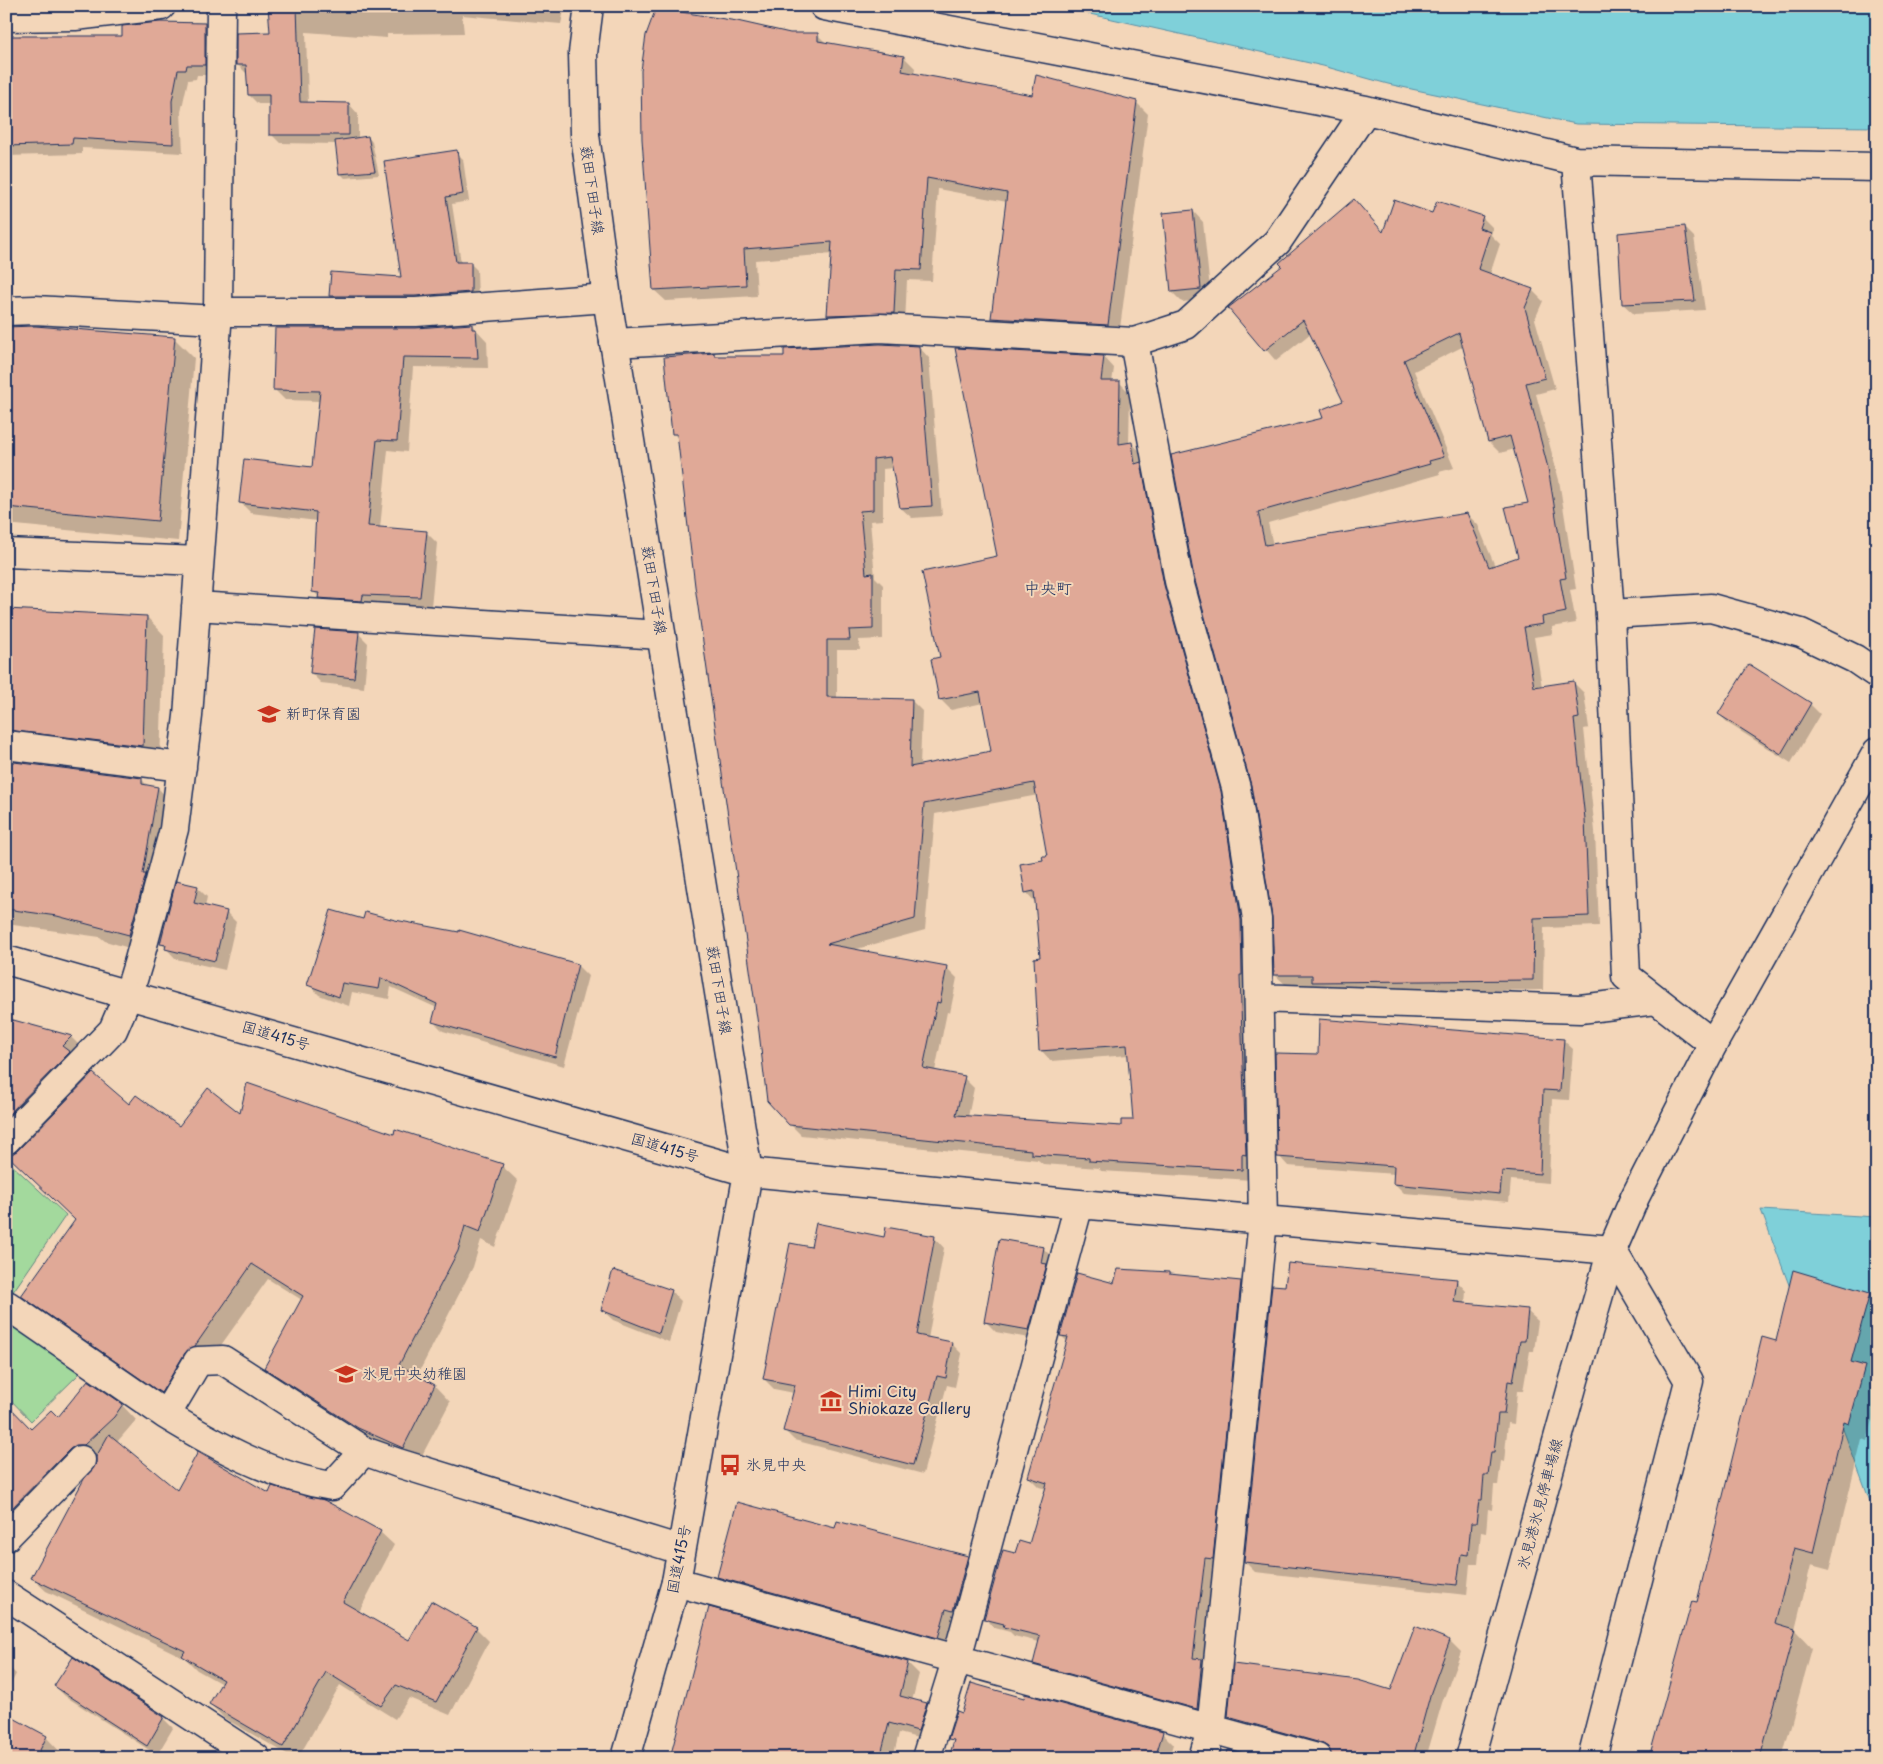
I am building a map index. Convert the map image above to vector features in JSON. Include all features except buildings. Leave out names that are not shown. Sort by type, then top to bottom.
[{"type":"main road","points":[[6,17],[74,16],[160,6]]},
{"type":"main road","points":[[6,1140],[113,1030],[129,993],[174,829],[182,767],[196,606],[218,316],[221,6]]},
{"type":"main road","name":"薮田下田子線","points":[[589,6],[583,53],[585,135],[607,298],[748,1172]]},
{"type":"main road","points":[[824,6],[1366,110],[1576,161],[1877,167]]},
{"type":"main road","points":[[614,343],[880,328],[1134,342],[1186,325],[1277,242],[1366,110]]},
{"type":"main road","points":[[1576,161],[1610,614],[1626,976],[1713,1044]]},
{"type":"main road","points":[[6,311],[35,310],[218,316],[416,312],[607,298]]},
{"type":"main road","points":[[1134,342],[1179,580],[1236,788],[1257,919],[1263,1220],[1211,1730],[1203,1758]]},
{"type":"main road","points":[[6,553],[199,561]]},
{"type":"main road","points":[[196,606],[661,634]]},
{"type":"main road","points":[[1610,614],[1711,608],[1801,633],[1855,659],[1877,674]]},
{"type":"main road","points":[[6,744],[182,767]]},
{"type":"main road","name":"氷見港氷見停車場線","points":[[1470,1758],[1571,1389],[1612,1250],[1635,1197],[1713,1044],[1877,752]]},
{"type":"main road","name":"国道415号","points":[[6,960],[129,993],[748,1172],[676,1582],[626,1758]]},
{"type":"main road","points":[[1260,998],[1580,1009],[1656,1000]]},
{"type":"main road","points":[[748,1172],[1079,1204],[1612,1250],[1689,1381],[1592,1758]]},
{"type":"main road","points":[[926,1758],[957,1658],[1079,1204]]},
{"type":"main road","points":[[7,1305],[166,1415],[204,1438],[302,1482],[332,1486],[364,1451]]},
{"type":"main road","points":[[166,1415],[198,1361],[222,1360],[364,1451],[681,1550]]},
{"type":"main road","points":[[6,1537],[81,1460]]},
{"type":"main road","points":[[676,1582],[1317,1758]]},
{"type":"main road","points":[[6,1595],[256,1758]]},
{"type":"green space","points":[[11,1164],[66,1215],[6,1302],[6,1169]]},
{"type":"green space","points":[[6,1312],[82,1371],[31,1421],[6,1395]]},
{"type":"water","points":[[1054,6],[1877,6],[1877,127],[1576,124],[1388,84],[1323,66]]},
{"type":"water","points":[[1761,1210],[1877,1217],[1877,1520]]},
{"type":"place","name":"新町保育園","points":[[269,714]]},
{"type":"place","name":"氷見中央幼稚園","points":[[346,1374]]},
{"type":"place","name":"Himi City Shiokaze Gallery","points":[[831,1401]]},
{"type":"place","name":"氷見中央","points":[[730,1465]]},
{"type":"district","name":"中央町","points":[[1048,588]]}]
